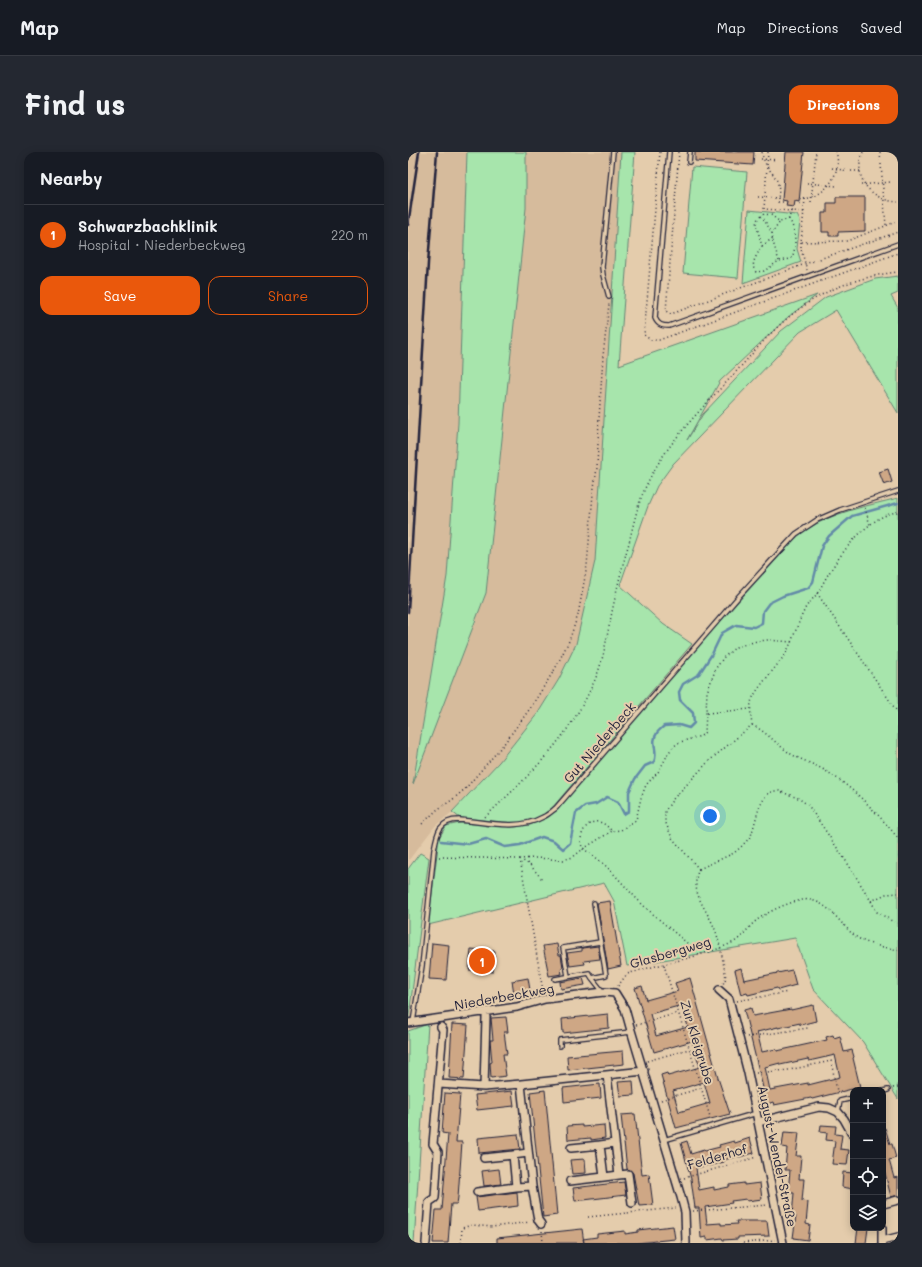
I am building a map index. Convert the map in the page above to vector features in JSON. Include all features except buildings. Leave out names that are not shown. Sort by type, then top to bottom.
[{"type":"street","name":"August-Wendel-Straße","points":[[719,990],[729,999],[748,1073],[783,1241]]},
{"type":"street","name":"Niederbeckweg","points":[[410,1023],[517,1007],[545,999],[604,992],[615,993]]},
{"type":"street","name":"Felderhof","points":[[615,993],[624,1009],[631,1029],[676,1180],[684,1209],[686,1243]]},
{"type":"street","points":[[484,1087],[486,1017]]},
{"type":"street","points":[[426,1243],[429,1202],[435,1198],[438,1152],[434,1144],[443,1030],[441,1027]]},
{"type":"street","points":[[438,1084],[484,1087],[644,1071]]},
{"type":"street","points":[[607,1075],[619,1175]]},
{"type":"street","points":[[521,1084],[532,1186],[539,1222]]},
{"type":"street","points":[[758,1122],[819,1107],[829,1108],[838,1112],[850,1130]]},
{"type":"street","points":[[571,1148],[615,1143]]},
{"type":"street","points":[[600,1145],[604,1177]]},
{"type":"street","points":[[484,1158],[528,1153]]},
{"type":"street","points":[[513,1155],[516,1187]]},
{"type":"street","points":[[570,1181],[628,1174],[632,1203]]},
{"type":"street","points":[[477,1192],[532,1186]]},
{"type":"street","points":[[886,1203],[898,1200]]},
{"type":"street","points":[[882,1231],[882,1242],[898,1237]]},
{"type":"lane","points":[[609,297],[602,267],[613,152]]},
{"type":"lane","points":[[670,152],[655,318],[657,323],[663,326],[669,326],[898,244]]},
{"type":"lane","points":[[689,162],[690,152]]},
{"type":"lane","name":"Gut Niederbeck","points":[[410,1023],[422,966],[436,838],[443,824],[452,820],[515,825],[529,823],[544,817],[556,808],[740,595],[796,534],[817,520],[840,510],[898,491]]},
{"type":"lane","points":[[594,903],[606,975],[592,978],[604,992]]},
{"type":"lane","name":"Niederbeckweg","points":[[568,976],[563,948],[600,942]]},
{"type":"lane","name":"Niederbeckweg","points":[[554,979],[589,973],[592,978]]},
{"type":"lane","points":[[560,1046],[560,1040],[631,1029]]},
{"type":"lane","points":[[838,1112],[840,1101],[850,1099]]},
{"type":"lane","points":[[664,1140],[757,1114]]},
{"type":"path","points":[[660,152],[644,335],[651,340],[659,340],[898,253]]},
{"type":"path","points":[[678,152],[666,311],[668,313],[671,314],[805,264],[898,232]]},
{"type":"path","points":[[762,152],[762,159],[777,181],[778,202],[786,202]]},
{"type":"path","points":[[768,152],[764,209],[805,212]]},
{"type":"path","points":[[811,202],[816,152]]},
{"type":"path","points":[[800,204],[801,198],[812,198],[821,193],[829,185],[838,161],[836,152]]},
{"type":"path","points":[[863,152],[860,163],[860,171],[865,185],[872,193],[884,200],[898,202]]},
{"type":"path","points":[[880,152],[886,226]]},
{"type":"path","points":[[762,159],[781,160]]},
{"type":"path","points":[[832,168],[847,171]]},
{"type":"path","points":[[851,171],[863,171]]},
{"type":"path","points":[[861,185],[891,182]]},
{"type":"path","points":[[807,183],[837,186]]},
{"type":"path","points":[[758,196],[778,198]]},
{"type":"path","points":[[805,199],[801,249],[808,276]]},
{"type":"path","points":[[789,219],[791,211]]},
{"type":"path","points":[[762,246],[756,224],[758,218],[764,214],[771,215],[780,222]]},
{"type":"path","points":[[760,216],[763,218],[772,233],[779,261]]},
{"type":"path","points":[[772,233],[780,222],[789,219]]},
{"type":"path","points":[[773,238],[762,246],[752,264],[756,272],[764,271],[779,261],[791,259],[793,255],[795,231],[793,224],[789,219]]},
{"type":"path","points":[[801,242],[847,240],[898,221]]},
{"type":"path","points":[[481,822],[553,749],[575,718],[592,688],[604,652],[618,583],[639,505],[648,482],[662,457],[692,419],[757,349],[798,310],[813,300],[842,285],[877,275],[898,272]]},
{"type":"path","points":[[422,824],[438,809],[465,789],[503,745],[529,710],[556,669],[569,641],[578,615],[587,566],[592,494],[597,468],[602,364],[609,297]]},
{"type":"path","points":[[865,506],[870,525]]},
{"type":"path","points":[[752,725],[750,709],[754,695],[778,666],[792,642],[809,601],[818,593],[828,574],[860,533],[886,514],[898,512]]},
{"type":"path","points":[[818,593],[898,713]]},
{"type":"path","points":[[434,857],[536,858],[563,860],[573,857],[612,831],[622,830],[636,820],[641,798],[646,785],[659,771],[669,752],[674,746],[680,742],[702,736],[707,713],[707,692],[716,668],[728,653],[736,647],[757,641],[768,640],[792,642]]},
{"type":"path","points":[[707,713],[750,709]]},
{"type":"path","points":[[752,725],[762,730],[791,753],[838,779],[872,808],[898,838]]},
{"type":"path","points":[[699,869],[672,838],[665,821],[665,811],[673,799],[709,762],[752,725]]},
{"type":"path","points":[[699,869],[734,853],[742,846],[751,836],[759,808],[766,795],[773,791],[779,791],[798,798],[808,805],[822,824],[877,912],[898,923]]},
{"type":"path","points":[[612,831],[605,824],[598,822],[591,823],[586,827],[581,835],[580,839],[583,849],[593,854],[614,873],[644,905],[699,954]]},
{"type":"path","points":[[520,859],[530,864],[542,879]]},
{"type":"path","points":[[520,859],[545,999]]},
{"type":"path","points":[[699,869],[695,884],[701,903],[715,929],[719,947],[735,941],[757,920],[765,915],[793,903],[810,899],[824,906],[855,936],[871,944],[898,950]]},
{"type":"path","points":[[871,901],[886,894],[898,893]]},
{"type":"path","name":"Glasbergweg","points":[[615,993],[627,974],[664,965],[719,947],[726,978],[719,990]]},
{"type":"path","name":"Zur Kleigrube","points":[[664,965],[712,1126]]},
{"type":"path","points":[[730,1003],[788,992]]},
{"type":"path","points":[[631,1029],[678,1012]]},
{"type":"path","points":[[739,1039],[808,1028]]},
{"type":"path","points":[[642,1063],[689,1049]]},
{"type":"path","name":"August-Wendel-Straße","points":[[748,1073],[789,1070],[831,1060],[840,1101]]},
{"type":"path","points":[[653,1102],[701,1088]]},
{"type":"path","name":"Felderhof","points":[[676,1180],[765,1155]]},
{"type":"path","points":[[588,1217],[684,1209],[776,1204]]},
{"type":"path","points":[[461,1243],[462,1228],[472,1225],[492,1227],[539,1222],[543,1243]]},
{"type":"path","points":[[744,1243],[783,1241]]},
{"type":"shaded area","points":[[408,152],[467,152],[458,423],[447,577],[413,781],[486,593],[526,208],[526,152],[621,152],[595,561],[576,644],[559,679],[538,713],[499,762],[452,812],[435,826],[408,861]]},
{"type":"green space","points":[[467,152],[526,152],[526,208],[486,593],[413,784],[447,576],[458,423]]},
{"type":"green space","points":[[621,152],[635,152],[619,365],[817,295],[788,317],[720,381],[687,440],[703,414],[781,331],[826,297],[875,279],[898,276],[898,293],[891,296],[898,308],[898,413],[836,310],[800,332],[673,464],[657,486],[648,506],[620,585],[663,624],[692,644],[552,808],[543,815],[530,821],[515,823],[460,818],[452,812],[499,762],[538,713],[559,679],[576,644],[595,561]]},
{"type":"green space","points":[[692,167],[747,172],[738,278],[683,273]]},
{"type":"green space","points":[[749,210],[797,215],[800,221],[797,249],[801,262],[743,283]]},
{"type":"green space","points":[[898,498],[898,1099],[863,1042],[813,989],[795,938],[627,966],[614,901],[604,883],[428,925],[439,838],[446,826],[460,823],[515,827],[530,825],[545,818],[558,808],[698,646],[792,542],[804,531],[839,514]]},
{"type":"green space","points":[[420,853],[429,858],[408,1024],[408,869]]},
{"type":"green space","points":[[428,1024],[414,1243],[408,1243],[408,1031]]},
{"type":"waterway","points":[[441,841],[468,844],[486,839],[505,847],[520,845],[542,837],[554,841],[563,849],[570,843],[576,813],[585,806],[596,804],[607,797],[618,802],[624,814],[629,811],[629,792],[635,779],[645,766],[654,762],[656,754],[654,740],[658,732],[664,726],[679,725],[689,728],[694,723],[693,713],[680,700],[679,692],[683,684],[699,674],[712,654],[722,633],[736,625],[754,627],[762,623],[763,611],[769,603],[783,596],[808,588],[813,582],[822,546],[829,536],[852,516],[898,503]]},
{"type":"railway","points":[[408,225],[419,152]]},
{"type":"railway","points":[[408,612],[428,263],[437,152]]},
{"type":"place","name":"Schwarzbachklinik","points":[[482,961]]}]
